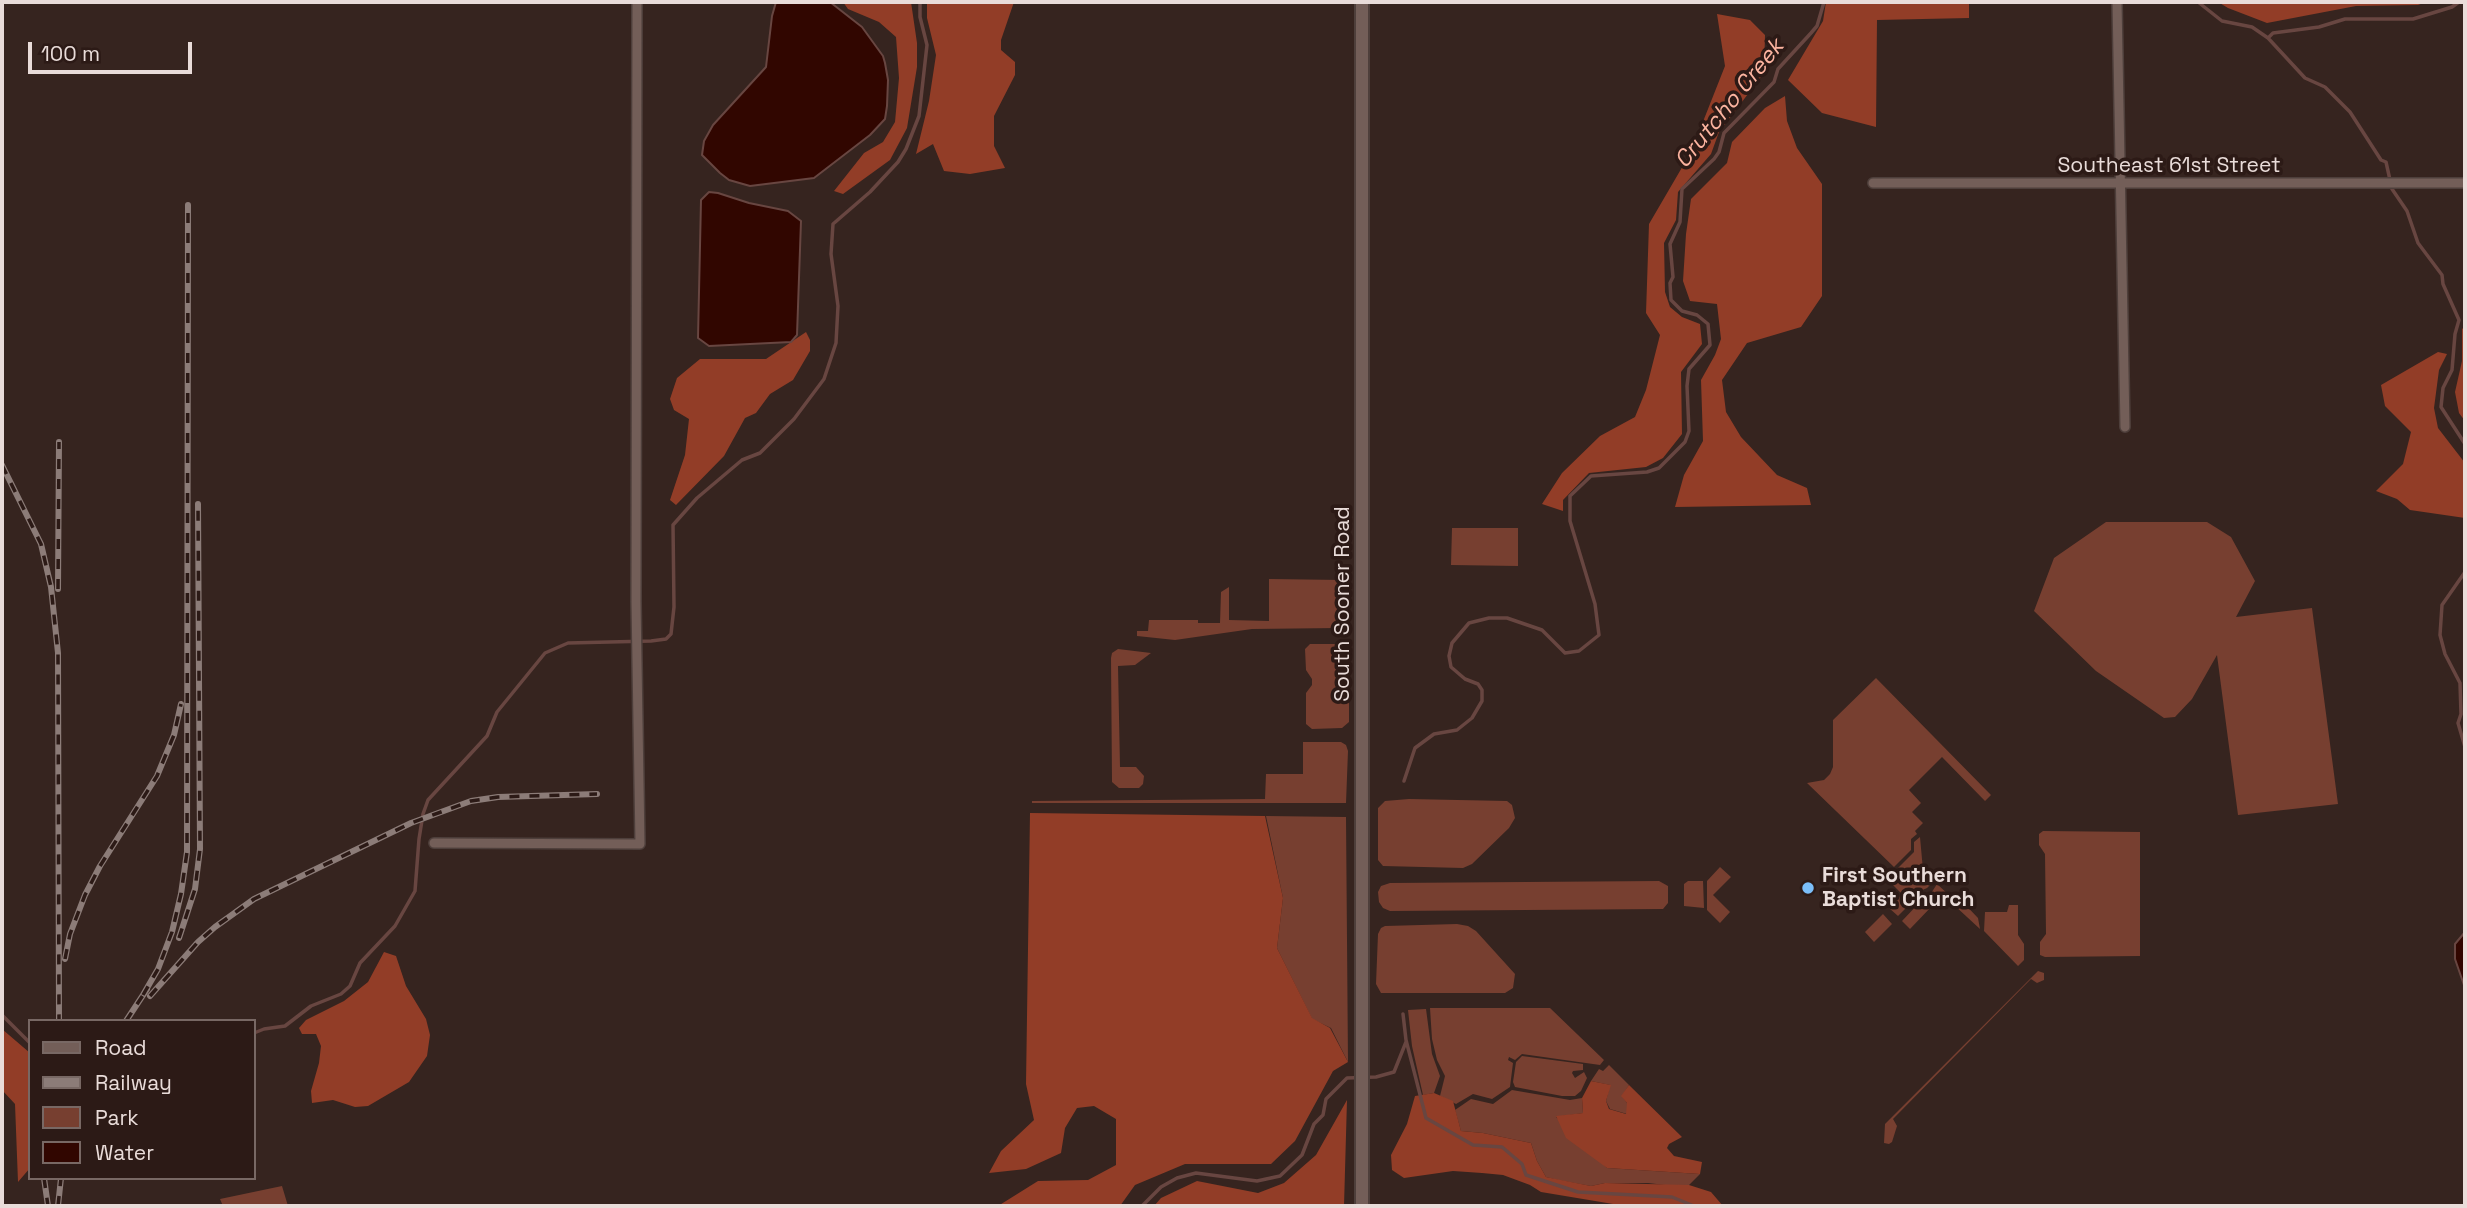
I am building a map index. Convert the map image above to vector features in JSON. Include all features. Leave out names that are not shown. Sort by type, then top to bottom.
[{"type":"main road","name":"South Sooner Road","points":[[1362,2],[1362,1206]]},
{"type":"street","points":[[434,843],[640,844],[636,601],[637,2]]},
{"type":"street","points":[[2118,2],[2125,427]]},
{"type":"street","name":"Southeast 61st Street","points":[[1874,183],[2465,183]]},
{"type":"green space","points":[[2106,522],[2207,522],[2231,537],[2255,581],[2236,617],[2312,608],[2338,804],[2238,815],[2217,655],[2192,699],[2175,717],[2164,718],[2096,671],[2034,611],[2054,558]]},
{"type":"green space","points":[[1452,528],[1518,528],[1518,566],[1451,565]]},
{"type":"green space","points":[[1269,579],[1342,580],[1349,590],[1348,623],[1338,628],[1252,629],[1175,640],[1137,636],[1137,631],[1148,631],[1149,620],[1220,623],[1221,592],[1229,587],[1229,620],[1269,621]]},
{"type":"green space","points":[[1310,644],[1341,644],[1349,650],[1349,722],[1342,728],[1312,729],[1306,724],[1306,693],[1312,685],[1312,679],[1306,670],[1305,649]]},
{"type":"green space","points":[[1118,649],[1151,653],[1135,665],[1118,666],[1120,767],[1136,767],[1144,776],[1143,784],[1139,788],[1119,788],[1112,782],[1111,658],[1112,653]]},
{"type":"green space","points":[[1876,678],[1991,795],[1985,801],[1942,757],[1909,790],[1921,803],[1912,812],[1923,823],[1911,839],[1911,850],[1894,867],[1807,783],[1824,780],[1830,774],[1833,767],[1833,720]]},
{"type":"green space","points":[[1303,742],[1341,742],[1346,745],[1346,803],[1032,803],[1265,799],[1266,774],[1303,774]]},
{"type":"green space","points":[[1385,801],[1507,801],[1512,805],[1515,818],[1509,828],[1472,864],[1463,868],[1383,866],[1378,860],[1378,808]]},
{"type":"green space","points":[[1266,816],[1346,817],[1348,1062],[1331,1028],[1312,1019],[1277,948],[1283,898]]},
{"type":"green space","points":[[2043,831],[2140,832],[2140,956],[2040,955],[2040,942],[2046,934],[2045,854],[2039,845],[2039,834]]},
{"type":"green space","points":[[1920,837],[1923,870],[1901,874],[1897,869],[1914,852],[1914,842]]},
{"type":"green space","points":[[1720,867],[1731,877],[1713,895],[1730,912],[1720,923],[1707,910],[1707,881]]},
{"type":"green space","points":[[1927,874],[1934,881],[1918,892],[1916,898],[1898,916],[1889,908],[1902,894],[1889,881]]},
{"type":"green space","points":[[1659,881],[1668,886],[1668,903],[1663,909],[1390,911],[1383,908],[1379,902],[1378,892],[1381,886],[1390,883]]},
{"type":"green space","points":[[1688,881],[1703,881],[1704,908],[1684,906],[1684,884]]},
{"type":"green space","points":[[1937,884],[1950,896],[1957,896],[1978,918],[1980,929],[1954,905],[1933,905],[1910,929],[1902,921],[1920,902],[1926,901]]},
{"type":"green space","points":[[2009,905],[2018,905],[2018,935],[2024,944],[2024,960],[2018,966],[1984,931],[1985,912],[2007,912]]},
{"type":"green space","points":[[1883,914],[1892,924],[1874,942],[1865,932]]},
{"type":"green space","points":[[1457,924],[1476,931],[1515,974],[1513,988],[1505,993],[1381,993],[1376,984],[1378,934],[1381,928]]},
{"type":"green space","points":[[2038,971],[2044,973],[2044,980],[2037,983],[2031,979],[1893,1119],[1897,1126],[1892,1142],[1884,1143],[1885,1124]]},
{"type":"green space","points":[[1430,1008],[1550,1008],[1604,1060],[1600,1065],[1522,1054],[1515,1060],[1509,1057],[1508,1060],[1513,1063],[1510,1087],[1492,1099],[1473,1094],[1456,1104],[1440,1096],[1445,1076],[1437,1060],[1432,1039]]},
{"type":"green space","points":[[1426,1009],[1432,1054],[1440,1076],[1434,1093],[1423,1095],[1412,1046],[1408,1010]]},
{"type":"green space","points":[[1522,1056],[1583,1064],[1583,1070],[1572,1073],[1575,1078],[1584,1072],[1587,1078],[1581,1091],[1575,1096],[1515,1087],[1513,1082],[1516,1062]]},
{"type":"green space","points":[[1609,1065],[1629,1085],[1622,1096],[1627,1103],[1627,1114],[1610,1109],[1606,1101],[1610,1085],[1591,1081],[1599,1069],[1603,1071]]},
{"type":"green space","points":[[1512,1090],[1570,1100],[1582,1098],[1583,1113],[1556,1117],[1607,1168],[1700,1174],[1689,1185],[1673,1186],[1605,1183],[1591,1186],[1546,1177],[1531,1143],[1461,1131],[1455,1110],[1471,1099],[1493,1104]]},
{"type":"green space","points":[[282,1186],[288,1206],[223,1206],[220,1199]]},
{"type":"shaded area","points":[[843,2],[911,2],[917,43],[917,67],[907,128],[890,160],[843,194],[834,191],[864,153],[883,142],[895,122],[899,78],[896,37],[879,22],[848,9]]},
{"type":"shaded area","points":[[927,2],[1014,2],[1001,40],[1001,50],[1015,62],[1015,75],[994,116],[994,146],[1005,168],[970,174],[944,171],[933,144],[916,154],[929,101],[936,55],[927,18]]},
{"type":"shaded area","points":[[1826,2],[1969,2],[1969,18],[1877,20],[1876,127],[1822,113],[1788,80],[1823,21]]},
{"type":"shaded area","points":[[2218,2],[2426,2],[2418,5],[2356,6],[2267,23]]},
{"type":"shaded area","points":[[1717,14],[1750,20],[1765,35],[1764,73],[1719,132],[1711,154],[1678,192],[1676,220],[1664,243],[1665,292],[1670,307],[1682,317],[1700,324],[1702,344],[1681,372],[1682,434],[1663,458],[1646,467],[1589,473],[1563,500],[1563,511],[1542,504],[1562,473],[1600,436],[1635,417],[1646,390],[1660,335],[1646,313],[1649,224],[1691,152],[1725,66]]},
{"type":"shaded area","points":[[1785,96],[1787,121],[1797,148],[1822,184],[1822,296],[1801,327],[1747,343],[1722,380],[1726,412],[1741,437],[1777,475],[1807,488],[1811,505],[1675,507],[1684,475],[1703,441],[1701,380],[1721,339],[1717,304],[1690,301],[1683,281],[1691,199],[1727,163],[1732,142],[1765,108]]},
{"type":"shaded area","points":[[2462,328],[2465,332],[2465,421],[2459,413],[2455,392],[2462,361]]},
{"type":"shaded area","points":[[806,332],[810,340],[810,351],[793,380],[770,394],[756,413],[745,418],[724,456],[676,505],[670,500],[685,455],[689,419],[674,410],[670,399],[677,378],[700,359],[766,359]]},
{"type":"shaded area","points":[[2438,352],[2447,354],[2439,370],[2434,408],[2438,428],[2465,463],[2465,518],[2410,510],[2397,499],[2376,491],[2403,464],[2411,432],[2385,406],[2381,385]]},
{"type":"shaded area","points":[[1030,813],[1265,816],[1283,898],[1277,948],[1312,1018],[1330,1028],[1348,1062],[1333,1071],[1295,1141],[1271,1164],[1185,1164],[1135,1185],[1120,1206],[998,1206],[1038,1181],[1088,1180],[1116,1165],[1116,1119],[1094,1106],[1077,1108],[1065,1128],[1061,1153],[1026,1169],[989,1173],[1001,1151],[1034,1120],[1026,1084]]},
{"type":"shaded area","points":[[384,952],[396,956],[406,986],[426,1019],[430,1035],[427,1056],[409,1082],[368,1106],[355,1107],[333,1100],[312,1103],[311,1091],[321,1046],[316,1034],[302,1034],[299,1028],[306,1020],[344,1001],[368,982]]},
{"type":"shaded area","points":[[2,1029],[28,1051],[28,1170],[18,1182],[15,1104],[2,1090]]},
{"type":"shaded area","points":[[1591,1081],[1611,1085],[1606,1101],[1609,1109],[1626,1114],[1627,1103],[1621,1096],[1629,1085],[1682,1137],[1667,1148],[1674,1156],[1702,1162],[1700,1174],[1607,1168],[1566,1138],[1556,1116],[1583,1113],[1582,1098]]},
{"type":"shaded area","points":[[1434,1093],[1453,1101],[1461,1131],[1531,1143],[1546,1177],[1591,1186],[1605,1183],[1689,1185],[1711,1192],[1723,1206],[1625,1206],[1541,1192],[1503,1175],[1482,1173],[1453,1171],[1404,1178],[1392,1170],[1391,1155],[1407,1124],[1415,1096]]},
{"type":"shaded area","points":[[1347,1100],[1344,1206],[1154,1206],[1161,1198],[1197,1181],[1258,1193],[1284,1183],[1316,1155]]},
{"type":"water","points":[[776,2],[830,2],[862,27],[883,56],[888,80],[887,106],[885,119],[870,135],[814,178],[750,186],[729,180],[702,155],[704,141],[713,125],[766,67]]},
{"type":"water","points":[[709,192],[788,211],[801,221],[797,335],[791,342],[709,346],[698,338],[701,200]]},
{"type":"water","points":[[2465,932],[2465,988],[2455,959],[2455,944]]},
{"type":"waterway","points":[[256,1032],[285,1026],[311,1006],[341,994],[350,986],[360,963],[395,926],[415,891],[419,839],[428,800],[487,736],[497,712],[545,653],[568,643],[651,641],[666,639],[671,634],[674,607],[673,525],[697,498],[742,460],[760,453],[794,419],[824,379],[836,343],[838,306],[831,254],[833,224],[870,192],[898,162],[919,116],[927,45],[920,17],[920,2]]},
{"type":"waterway","name":"Crutcho Creek","points":[[1404,781],[1415,748],[1434,734],[1457,730],[1472,718],[1482,701],[1482,690],[1478,684],[1465,679],[1451,667],[1449,656],[1452,643],[1469,623],[1489,618],[1507,618],[1542,630],[1565,653],[1579,651],[1599,635],[1595,604],[1570,521],[1570,496],[1591,476],[1647,472],[1659,468],[1685,442],[1689,431],[1689,369],[1710,345],[1708,324],[1697,315],[1682,311],[1671,300],[1670,283],[1673,277],[1670,244],[1680,222],[1682,189],[1714,159],[1719,152],[1724,133],[1774,82],[1778,69],[1817,26],[1824,2]]},
{"type":"waterway","points":[[2198,2],[2222,21],[2252,27],[2268,38],[2305,78],[2325,87],[2350,112],[2381,160],[2386,162],[2392,189],[2407,211],[2418,243],[2442,275],[2443,284],[2459,320],[2452,370],[2443,388],[2441,407],[2465,444]]},
{"type":"waterway","points":[[2268,38],[2273,33],[2319,27],[2345,19],[2413,19],[2452,7],[2459,2]]},
{"type":"waterway","points":[[2465,572],[2442,605],[2440,635],[2445,654],[2460,683],[2461,714],[2458,723],[2465,747]]},
{"type":"waterway","points":[[1403,1014],[1406,1040],[1426,1118],[1473,1145],[1502,1147],[1522,1164],[1526,1175],[1578,1192],[1672,1197],[1694,1206]]},
{"type":"waterway","points":[[2,1015],[28,1041]]},
{"type":"waterway","name":"Crutcho Creek","points":[[1142,1206],[1161,1187],[1177,1178],[1196,1173],[1257,1181],[1280,1176],[1302,1155],[1314,1124],[1323,1115],[1326,1099],[1347,1078],[1376,1077],[1394,1072],[1406,1042]]},
{"type":"railway","points":[[143,995],[158,969],[172,932],[187,852],[188,205]]},
{"type":"railway","points":[[58,589],[59,442]]},
{"type":"railway","points":[[2,465],[41,544],[51,587],[58,653],[59,1019]]},
{"type":"railway","points":[[179,938],[195,889],[200,849],[198,504]]},
{"type":"railway","points":[[65,959],[70,934],[85,895],[100,866],[157,776],[174,735],[181,704]]},
{"type":"railway","points":[[150,996],[198,942],[254,899],[411,823],[471,801],[498,797],[597,794]]},
{"type":"railway","points":[[127,1019],[147,989]]},
{"type":"railway","points":[[44,1180],[48,1206]]},
{"type":"railway","points":[[58,1206],[61,1180]]},
{"type":"place","name":"First Southern Baptist Church","points":[[1808,888]]}]
